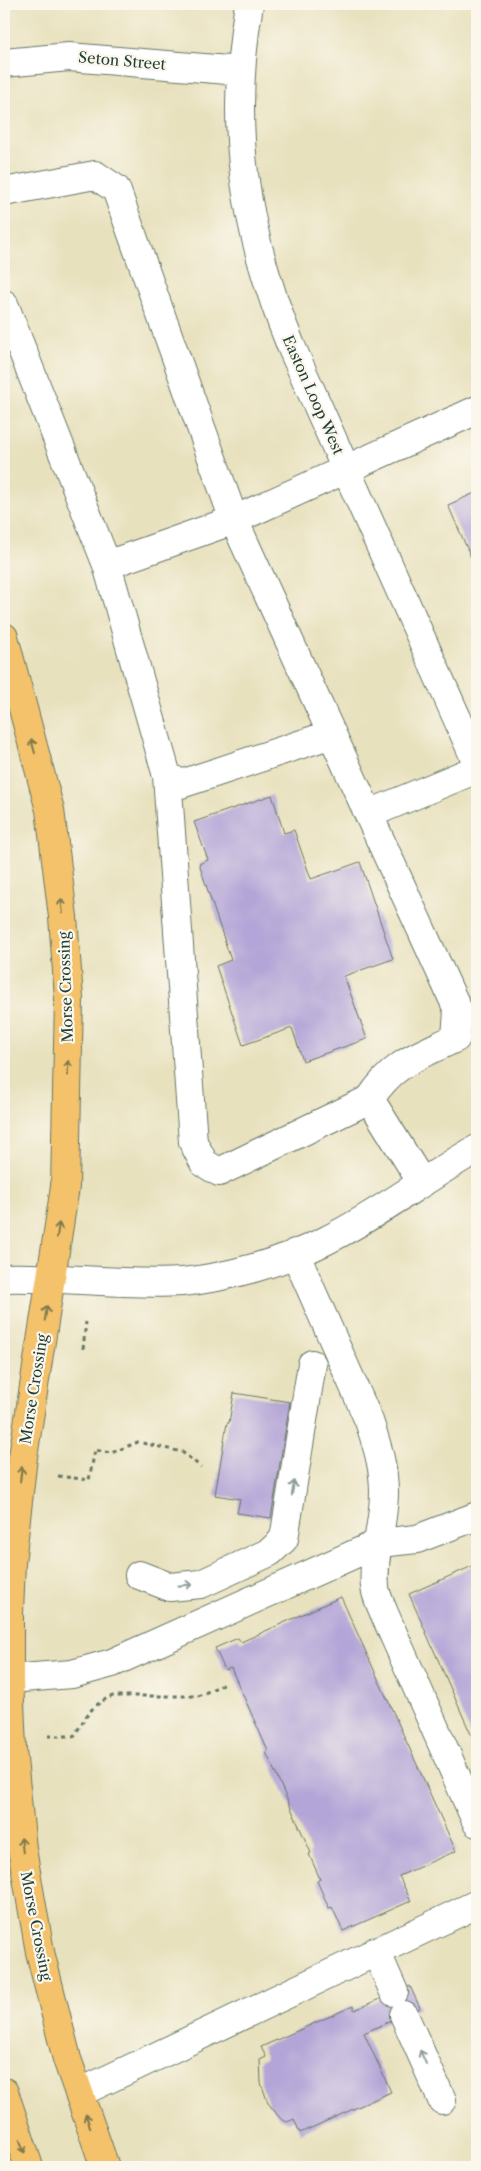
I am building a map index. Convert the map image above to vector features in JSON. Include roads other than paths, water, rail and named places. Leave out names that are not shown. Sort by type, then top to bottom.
[{"type":"main road","name":"Morse Crossing","points":[[4,637],[50,810],[63,917],[69,998],[64,1186],[23,1457],[16,1512],[9,1613],[9,1679],[15,1794],[30,1900],[50,1994],[78,2093],[105,2167]]},
{"type":"main road","points":[[4,2092],[29,2167]]},
{"type":"street","name":"Easton Loop West","points":[[249,4],[240,71],[240,134],[248,210],[256,244],[281,322],[477,764]]},
{"type":"street","name":"Seton Street","points":[[4,63],[69,57],[240,71]]},
{"type":"street","points":[[4,192],[95,175],[116,189],[234,520],[458,1010],[456,1038],[403,1063],[382,1081],[370,1099],[219,1172],[204,1164],[193,1142],[167,776],[107,565],[4,304]]},
{"type":"street","points":[[107,565],[234,520],[477,410]]},
{"type":"street","points":[[167,776],[181,784],[332,734]]},
{"type":"street","points":[[369,814],[477,769]]},
{"type":"street","points":[[370,1099],[422,1183]]},
{"type":"street","points":[[9,1278],[149,1283],[184,1282],[217,1277],[248,1269],[323,1242],[348,1229],[477,1148]]},
{"type":"street","points":[[295,1253],[369,1421],[377,1447],[384,1493],[375,1569],[375,1589],[477,1823]]},
{"type":"street","points":[[139,1575],[170,1587],[201,1584],[270,1552],[284,1539],[289,1520],[312,1364]]},
{"type":"street","points":[[9,1679],[72,1674],[112,1663],[379,1543],[417,1539],[477,1516]]},
{"type":"street","points":[[78,2093],[477,1904]]},
{"type":"street","points":[[376,1951],[442,2100]]}]
